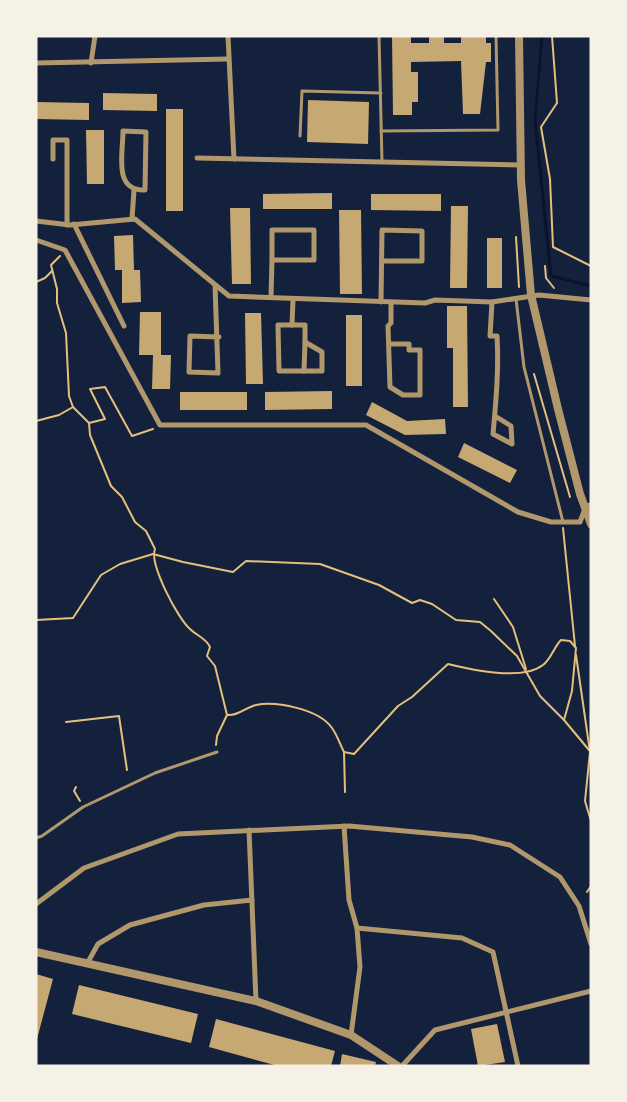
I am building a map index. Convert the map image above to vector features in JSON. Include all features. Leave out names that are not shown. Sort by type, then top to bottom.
[{"type":"street","points":[[91,63],[95,36]]},
{"type":"street","points":[[228,36],[234,159]]},
{"type":"street","points":[[519,36],[521,165],[531,295],[558,409],[588,506],[591,524]]},
{"type":"street","points":[[36,63],[228,59]]},
{"type":"street","points":[[123,132],[146,132],[145,190],[134,190],[126,186],[122,174],[123,132]]},
{"type":"street","points":[[53,159],[53,140],[67,140],[67,225]]},
{"type":"street","points":[[197,158],[521,165]]},
{"type":"street","points":[[132,219],[134,190]]},
{"type":"street","points":[[36,221],[67,225],[135,219],[229,296],[391,303],[425,303],[435,300],[492,302],[531,295],[591,300]]},
{"type":"street","points":[[74,224],[124,326]]},
{"type":"street","points":[[271,298],[272,230],[314,230],[314,260],[272,260]]},
{"type":"street","points":[[381,302],[382,230],[422,231],[422,260],[382,260]]},
{"type":"street","points":[[36,240],[65,250],[160,425],[366,425],[518,512],[551,522],[580,522],[588,506]]},
{"type":"street","points":[[215,285],[219,337],[218,373],[189,372],[190,336],[219,337]]},
{"type":"street","points":[[292,325],[294,300]]},
{"type":"street","points":[[492,302],[490,336],[497,336],[499,369],[495,416],[494,434],[512,444],[511,426],[495,416]]},
{"type":"street","points":[[389,344],[409,344],[409,350],[420,350],[420,395],[403,395],[390,387],[389,344],[391,303]]},
{"type":"street","points":[[304,371],[305,325],[278,325],[279,371],[304,371],[322,371],[322,352],[305,342]]},
{"type":"street","points":[[344,826],[349,900],[357,928],[360,967],[351,1035]]},
{"type":"street","points":[[36,904],[84,868],[178,834],[344,826],[472,837],[510,845],[560,877],[579,906],[591,944]]},
{"type":"street","points":[[249,830],[256,1001]]},
{"type":"street","points":[[88,962],[98,944],[130,925],[204,905],[252,900]]},
{"type":"street","points":[[357,928],[462,938],[492,952],[504,1012],[518,1066]]},
{"type":"street","points":[[36,952],[88,962],[256,1001],[351,1035],[398,1066]]},
{"type":"street","points":[[402,1066],[435,1030],[591,991]]},
{"type":"lane","points":[[379,36],[382,162]]},
{"type":"lane","points":[[381,132],[498,130],[496,36]]},
{"type":"lane","points":[[300,136],[302,91],[380,93]]},
{"type":"lane","points":[[516,298],[524,367],[562,522]]},
{"type":"lane","points":[[36,838],[42,836],[83,807],[155,773],[217,752]]},
{"type":"path","points":[[552,36],[557,103],[541,127],[550,179],[553,247],[591,266]]},
{"type":"path","points":[[65,250],[51,265],[58,289],[57,302],[66,333],[66,370],[73,407],[89,423],[90,435],[111,486],[122,497],[135,522],[146,531],[155,549],[153,554],[158,576],[189,628],[208,642],[210,647],[207,656],[215,666],[227,715],[217,736],[216,744]]},
{"type":"path","points":[[545,266],[546,278],[552,287],[558,289]]},
{"type":"path","points":[[36,282],[45,278],[52,271]]},
{"type":"path","points":[[532,370],[570,497]]},
{"type":"path","points":[[89,423],[105,419],[90,389],[105,388],[132,436],[154,428]]},
{"type":"path","points":[[36,421],[59,415],[73,407]]},
{"type":"path","points":[[562,522],[582,706],[591,752],[585,801],[591,821]]},
{"type":"path","points":[[36,620],[73,618],[101,575],[120,564],[153,554],[233,572],[246,561],[320,564],[379,585],[412,603],[420,600],[432,604],[456,620],[480,622],[517,656],[540,696],[564,720],[591,752]]},
{"type":"path","points":[[494,599],[513,627],[527,672]]},
{"type":"path","points":[[344,752],[354,754],[398,706],[412,698],[448,664],[480,672],[527,672],[544,664],[562,640],[570,641],[576,648],[572,691],[564,720]]},
{"type":"path","points":[[227,715],[236,716],[246,708],[257,705],[294,706],[331,726],[344,752],[345,792]]},
{"type":"path","points":[[66,722],[119,716],[127,770]]},
{"type":"path","points":[[76,787],[74,791],[83,807]]},
{"type":"path","points":[[587,892],[591,886]]},
{"type":"building","points":[[392,36],[411,36],[411,43],[429,43],[429,37],[444,37],[444,43],[461,43],[461,36],[486,36],[486,43],[491,43],[491,62],[486,62],[480,114],[463,114],[461,61],[411,62],[411,72],[418,72],[418,102],[412,102],[412,115],[393,115]]},
{"type":"building","points":[[103,93],[157,94],[157,111],[103,110]]},
{"type":"building","points":[[308,100],[369,102],[368,144],[307,142]]},
{"type":"building","points":[[36,102],[89,103],[89,120],[36,119]]},
{"type":"building","points":[[166,109],[183,109],[183,211],[166,211]]},
{"type":"building","points":[[86,130],[104,130],[104,184],[87,184]]},
{"type":"building","points":[[332,193],[332,209],[263,209],[263,194]]},
{"type":"building","points":[[371,194],[441,194],[441,211],[371,210]]},
{"type":"building","points":[[451,206],[468,206],[467,288],[450,288]]},
{"type":"building","points":[[230,208],[250,208],[251,284],[232,284]]},
{"type":"building","points":[[339,210],[361,210],[362,294],[340,294]]},
{"type":"building","points":[[133,235],[134,270],[140,270],[141,302],[122,303],[122,270],[115,270],[114,236]]},
{"type":"building","points":[[487,238],[502,238],[502,288],[487,288]]},
{"type":"building","points":[[447,306],[467,306],[468,407],[453,407],[453,348],[447,348]]},
{"type":"building","points":[[140,312],[161,312],[161,355],[171,355],[170,389],[152,389],[153,355],[139,355]]},
{"type":"building","points":[[245,313],[261,313],[263,384],[246,384]]},
{"type":"building","points":[[346,315],[362,315],[362,386],[346,386]]},
{"type":"building","points":[[332,391],[332,409],[265,410],[265,392]]},
{"type":"building","points":[[180,392],[247,392],[247,410],[180,410]]},
{"type":"building","points":[[372,402],[407,421],[445,419],[446,434],[405,435],[366,415]]},
{"type":"building","points":[[464,443],[517,470],[510,483],[458,457]]},
{"type":"building","points":[[36,974],[53,979],[37,1039],[36,1039]]},
{"type":"building","points":[[79,985],[198,1014],[191,1043],[72,1014]]},
{"type":"building","points":[[216,1019],[335,1051],[331,1066],[278,1066],[209,1047]]},
{"type":"building","points":[[497,1024],[505,1062],[478,1066],[471,1029]]},
{"type":"building","points":[[342,1054],[376,1062],[375,1066],[340,1066]]},
{"type":"waterway","points":[[542,36],[535,120],[551,276],[591,286]]}]
